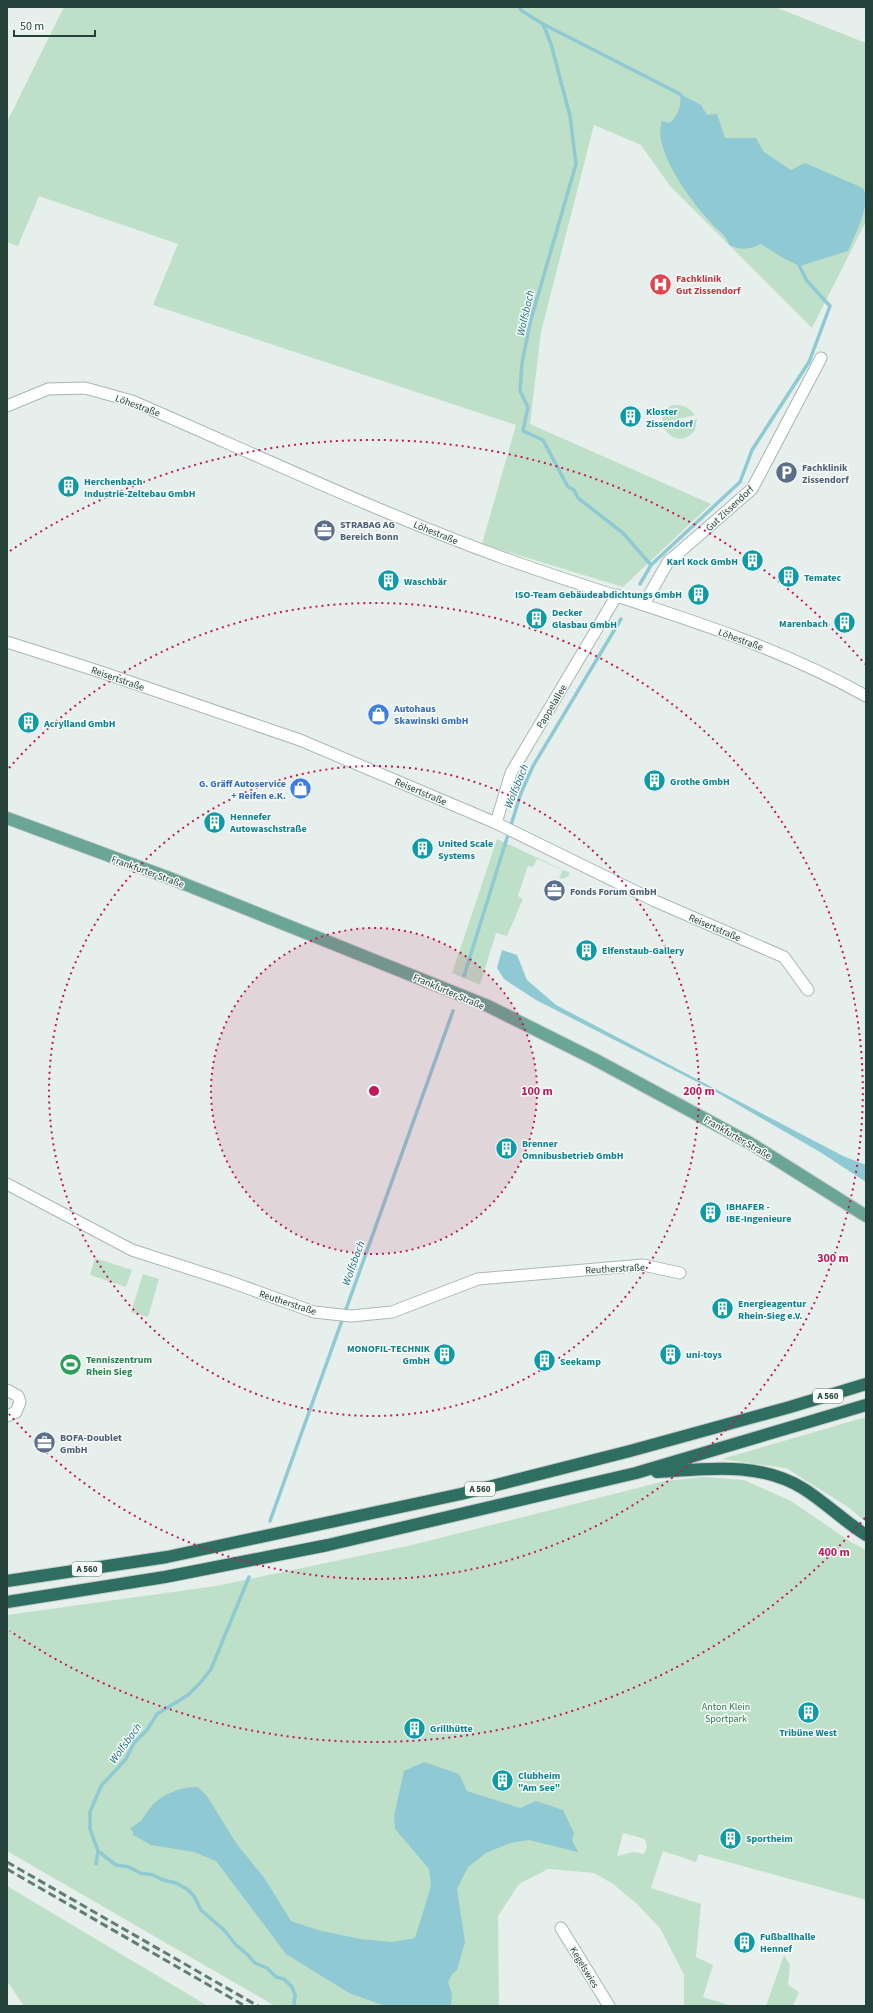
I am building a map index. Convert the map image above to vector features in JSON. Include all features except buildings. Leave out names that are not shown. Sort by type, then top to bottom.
[{"type":"highway","name":"A 560","points":[[7,1581],[167,1557],[461,1494],[630,1451],[790,1407],[866,1384]]},
{"type":"highway","name":"A 560","points":[[7,1602],[165,1578],[312,1548],[636,1473],[866,1405]]},
{"type":"highway","points":[[636,1473],[723,1468],[758,1472],[781,1478],[808,1492],[866,1535]]},
{"type":"main road","name":"Frankfurter Straße","points":[[7,818],[187,885],[488,1006],[743,1139],[866,1216]]},
{"type":"street","name":"Gut Zissendorf","points":[[644,604],[668,562],[752,489],[821,358]]},
{"type":"street","name":"Löhestraße","points":[[7,406],[48,389],[85,388],[132,401],[437,533],[511,561],[644,604],[776,652],[825,673],[866,696]]},
{"type":"street","name":"Pappelallee","points":[[500,825],[512,773],[617,595]]},
{"type":"street","name":"Reisertstraße","points":[[7,642],[98,670],[300,740],[500,825],[655,901],[784,957],[808,990]]},
{"type":"street","name":"Reutherstraße","points":[[7,1184],[132,1250],[231,1282],[314,1312],[329,1314],[351,1316],[392,1312],[478,1279],[643,1265],[680,1273]]},
{"type":"street","points":[[7,1390],[18,1396],[20,1402],[16,1412],[7,1416]]},
{"type":"street","name":"Kegelswies","points":[[561,1928],[609,2006]]},
{"type":"green space","points":[[64,7],[775,7],[866,43],[866,221],[812,328],[670,186],[641,145],[594,125],[541,332],[530,424],[711,504],[623,587],[482,544],[516,425],[153,305],[178,244],[39,196],[18,246],[7,242],[7,122]]},
{"type":"green space","points":[[672,405],[685,407],[695,415],[661,423],[665,410]]},
{"type":"green space","points":[[697,419],[695,430],[687,437],[679,439],[670,435],[663,427]]},
{"type":"green space","points":[[497,839],[570,873],[566,878],[559,878],[563,870],[537,859],[533,867],[528,866],[518,896],[523,899],[507,936],[496,933],[480,985],[452,973]]},
{"type":"green space","points":[[95,1258],[132,1270],[126,1287],[90,1275]]},
{"type":"green space","points":[[143,1274],[159,1279],[148,1317],[131,1312]]},
{"type":"green space","points":[[866,1417],[866,1522],[848,1507],[786,1468],[722,1459]]},
{"type":"green space","name":"Anton Klein Sportpark","points":[[704,1477],[744,1480],[791,1501],[851,1542],[866,1550],[866,1900],[699,1854],[696,1862],[663,1851],[651,1888],[701,1904],[696,1957],[713,1965],[703,1997],[732,2006],[684,2006],[684,1975],[660,1928],[637,1904],[613,1884],[594,1873],[548,1869],[519,1884],[498,1916],[499,2006],[275,2006],[7,1851],[7,1615],[216,1586],[412,1545],[665,1481]],"holes":[[[623,1833],[645,1839],[647,1847],[644,1854],[634,1852],[617,1856]]]},
{"type":"green space","points":[[7,1886],[208,2006],[24,2006],[7,1981]]},
{"type":"green space","points":[[784,1955],[790,1965],[788,1985],[799,1992],[793,2006],[766,2006]]},
{"type":"water","points":[[680,94],[701,105],[707,115],[717,114],[725,138],[756,138],[764,152],[791,170],[805,163],[863,188],[865,202],[862,219],[848,251],[800,266],[783,258],[761,244],[745,249],[729,245],[724,236],[712,224],[681,185],[664,151],[660,135],[661,121],[670,123],[675,117],[680,106]]},
{"type":"water","points":[[502,950],[517,955],[527,980],[556,1005],[843,1156],[866,1165],[866,1182],[820,1152],[711,1089],[536,1000],[504,979],[497,968]]},
{"type":"water","points":[[424,1762],[459,1774],[467,1791],[520,1808],[536,1801],[563,1810],[574,1833],[572,1840],[578,1852],[529,1840],[510,1843],[486,1853],[468,1867],[457,1889],[465,1942],[457,1970],[453,1973],[448,1982],[452,1993],[451,2006],[385,2006],[349,1993],[286,1954],[216,1861],[194,1852],[151,1845],[133,1835],[130,1828],[141,1821],[155,1802],[160,1798],[179,1789],[198,1787],[207,1796],[236,1843],[265,1879],[291,1921],[318,1930],[360,1939],[392,1942],[415,1938],[431,1886],[429,1869],[395,1829],[394,1816],[404,1771]]},
{"type":"waterway","name":"Wolfsbach","points":[[519,7],[522,11],[543,24],[551,44],[570,116],[576,164],[530,323],[522,363],[520,391],[528,407],[523,431],[543,440],[568,487],[574,490],[578,498],[623,533],[651,565],[640,584]]},
{"type":"waterway","points":[[543,24],[680,94],[682,97]]},
{"type":"waterway","points":[[651,565],[740,482],[752,450],[809,362],[830,306],[807,281],[798,263]]},
{"type":"waterway","name":"Wolfsbach","points":[[464,976],[521,793],[533,766],[621,619]]},
{"type":"waterway","name":"Wolfsbach","points":[[270,1521],[453,1011]]},
{"type":"waterway","name":"Wolfsbach","points":[[249,1577],[211,1669],[188,1695],[157,1714],[147,1730],[134,1743],[126,1759],[101,1786],[90,1812],[90,1829],[98,1851],[116,1865],[129,1867],[140,1873],[153,1875],[163,1880],[176,1883],[187,1889],[194,1896],[201,1910],[224,1930],[236,1945],[255,1963],[267,1968],[276,1977],[284,1979],[292,1987],[295,1995],[294,2004]]},
{"type":"waterway","points":[[96,1864],[98,1851]]},
{"type":"railway","points":[[7,1862],[258,2006]]},
{"type":"railway","points":[[7,1869],[245,2006]]},
{"type":"place","name":"Fachklinik Gut Zissendorf","points":[[661,284]]},
{"type":"place","name":"Kloster Zissendorf","points":[[631,417]]},
{"type":"place","name":"Fachklinik Zissendorf","points":[[787,473]]},
{"type":"place","name":"Herchenbach Industrie-Zeltebau GmbH","points":[[68,487]]},
{"type":"place","name":"STRABAG AG Bereich Bonn","points":[[324,530]]},
{"type":"place","name":"Karl Kock GmbH","points":[[753,561]]},
{"type":"place","name":"Tematec","points":[[789,577]]},
{"type":"place","name":"Waschbär","points":[[388,581]]},
{"type":"place","name":"ISO-Team Gebäudeabdichtungs GmbH","points":[[698,594]]},
{"type":"place","name":"Decker Glasbau GmbH","points":[[537,618]]},
{"type":"place","name":"Marenbach","points":[[844,623]]},
{"type":"place","name":"Autohaus Skawinski GmbH","points":[[379,714]]},
{"type":"place","name":"Acrylland GmbH","points":[[28,723]]},
{"type":"place","name":"Grothe GmbH","points":[[655,781]]},
{"type":"place","name":"G. Gräff Autoservice + Reifen e.K.","points":[[301,789]]},
{"type":"place","name":"Hennefer Autowaschstraße","points":[[214,822]]},
{"type":"place","name":"United Scale Systems","points":[[423,849]]},
{"type":"place","name":"Fonds Forum GmbH","points":[[554,891]]},
{"type":"place","name":"Elfenstaub-Gallery","points":[[586,950]]},
{"type":"place","name":"Brenner Omnibusbetrieb GmbH","points":[[507,1149]]},
{"type":"place","name":"IBHAFER - IBE-Ingenieure","points":[[711,1212]]},
{"type":"place","name":"Energieagentur Rhein-Sieg e.V.","points":[[723,1309]]},
{"type":"place","name":"MONOFIL-TECHNIK GmbH","points":[[445,1354]]},
{"type":"place","name":"uni-toys","points":[[671,1354]]},
{"type":"place","name":"Seekamp","points":[[544,1361]]},
{"type":"place","name":"Tenniszentrum Rhein Sieg","points":[[71,1365]]},
{"type":"place","name":"BOFA-Doublet GmbH","points":[[44,1443]]},
{"type":"place","name":"Tribüne West","points":[[808,1712]]},
{"type":"place","name":"Grillhütte","points":[[415,1728]]},
{"type":"place","name":"Clubheim \"Am See\"","points":[[503,1781]]},
{"type":"place","name":"Sportheim","points":[[730,1838]]},
{"type":"place","name":"Fußballhalle Hennef","points":[[744,1942]]}]
